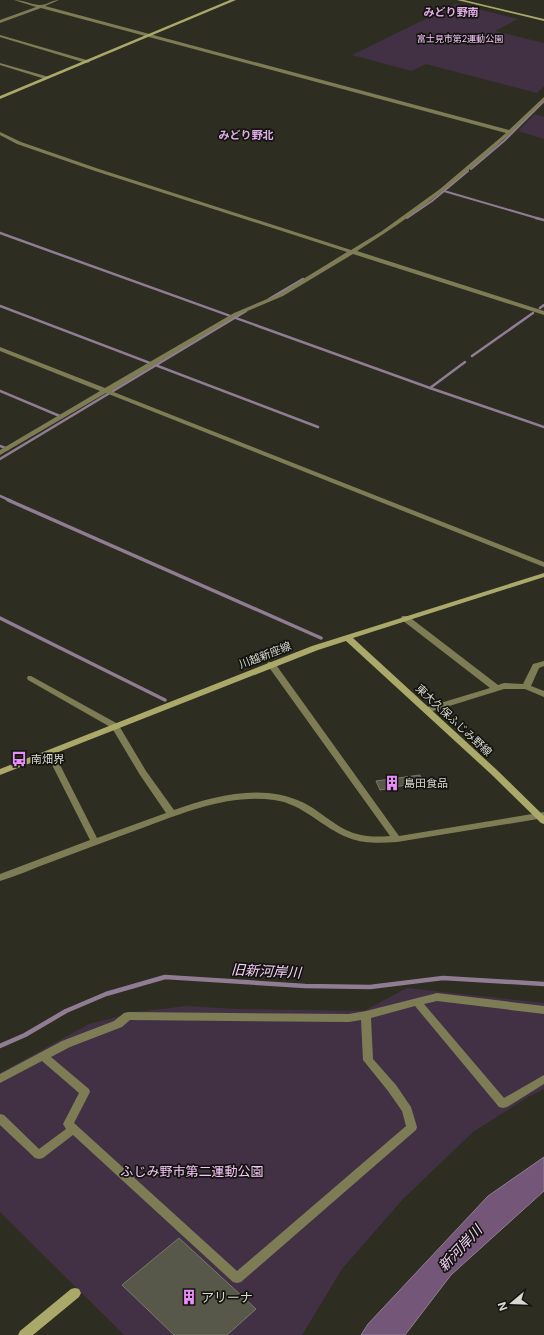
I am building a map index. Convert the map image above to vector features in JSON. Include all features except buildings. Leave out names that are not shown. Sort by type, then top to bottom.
[{"type":"main road","points":[[0,98],[234,0]]},
{"type":"main road","points":[[459,0],[544,20]]},
{"type":"main road","name":"川越新座線","points":[[0,772],[271,664],[405,618],[544,575]]},
{"type":"main road","name":"東大久保ふじみ野線","points":[[347,637],[542,817]]},
{"type":"main road","points":[[24,1335],[75,1293]]},
{"type":"street","points":[[16,0],[510,132]]},
{"type":"street","points":[[0,22],[57,0]]},
{"type":"street","points":[[0,36],[88,62]]},
{"type":"street","points":[[0,64],[48,78]]},
{"type":"street","points":[[0,454],[236,314],[282,295],[384,232],[442,190],[510,132],[544,98]]},
{"type":"street","points":[[0,133],[19,143],[97,170],[544,314]]},
{"type":"street","points":[[0,348],[544,565]]},
{"type":"street","points":[[405,618],[496,688]]},
{"type":"street","points":[[526,687],[536,666],[544,663]]},
{"type":"street","points":[[271,664],[397,839]]},
{"type":"street","points":[[31,678],[115,726],[143,773],[172,814]]},
{"type":"street","points":[[426,710],[504,686],[526,687],[544,694]]},
{"type":"street","points":[[50,753],[95,842]]},
{"type":"street","points":[[0,878],[172,814],[240,796],[255,795],[292,800],[352,835],[374,840],[397,839],[542,817]]},
{"type":"street","points":[[0,1079],[66,1044],[118,1024],[128,1016],[349,1018],[437,997],[544,1010]]},
{"type":"street","points":[[417,1002],[503,1104],[544,1079]]},
{"type":"street","points":[[43,1056],[85,1092],[73,1111],[68,1124],[237,1278],[412,1127],[407,1110],[392,1088],[368,1060],[366,1015]]},
{"type":"street","points":[[0,1118],[39,1155],[74,1129]]},
{"type":"green space","name":"富士見市第2運動公園","points":[[456,4],[518,19],[495,31],[544,43],[544,86],[537,93],[426,64],[412,71],[352,55]]},
{"type":"green space","points":[[535,114],[544,117],[544,139],[518,131]]},
{"type":"green space","name":"ふじみ野市第二運動公園","points":[[407,988],[544,1003],[544,1089],[528,1097],[473,1132],[403,1199],[342,1269],[302,1335],[124,1335],[0,1212],[0,1073],[89,1024],[136,1012],[187,1006],[236,1009],[364,1011]]},
{"type":"water","name":"新河岸川","points":[[544,1157],[544,1191],[451,1275],[405,1335],[361,1335],[368,1324],[488,1196]]},
{"type":"waterway","points":[[471,169],[504,141],[544,101]]},
{"type":"waterway","points":[[444,191],[468,171]]},
{"type":"waterway","points":[[407,218],[444,191]]},
{"type":"waterway","points":[[444,191],[540,219]]},
{"type":"waterway","points":[[536,218],[540,219]]},
{"type":"waterway","points":[[540,219],[544,220]]},
{"type":"waterway","points":[[0,233],[235,318]]},
{"type":"waterway","points":[[269,299],[303,279]]},
{"type":"waterway","points":[[540,308],[544,305]]},
{"type":"waterway","points":[[0,306],[156,365]]},
{"type":"waterway","points":[[235,318],[246,311]]},
{"type":"waterway","points":[[472,356],[533,313]]},
{"type":"waterway","points":[[156,365],[235,318]]},
{"type":"waterway","points":[[235,318],[430,388]]},
{"type":"waterway","points":[[430,388],[465,362]]},
{"type":"waterway","points":[[0,459],[156,365]]},
{"type":"waterway","points":[[156,365],[318,427]]},
{"type":"waterway","points":[[430,388],[544,427]]},
{"type":"waterway","points":[[0,391],[62,417]]},
{"type":"waterway","points":[[0,446],[8,449]]},
{"type":"waterway","points":[[0,496],[11,501]]},
{"type":"waterway","points":[[8,500],[321,638]]},
{"type":"waterway","points":[[0,618],[165,700]]},
{"type":"waterway","name":"旧新河岸川","points":[[0,1046],[25,1035],[66,1011],[106,994],[165,977],[305,986],[370,987],[443,978],[544,984]]},
{"type":"place","name":"南畑界","points":[[19,759]]},
{"type":"place","name":"島田食品","points":[[392,783]]},
{"type":"place","name":"アリーナ","points":[[189,1297]]},
{"type":"district","name":"みどり野南","points":[[451,12]]},
{"type":"district","name":"みどり野北","points":[[246,135]]}]
